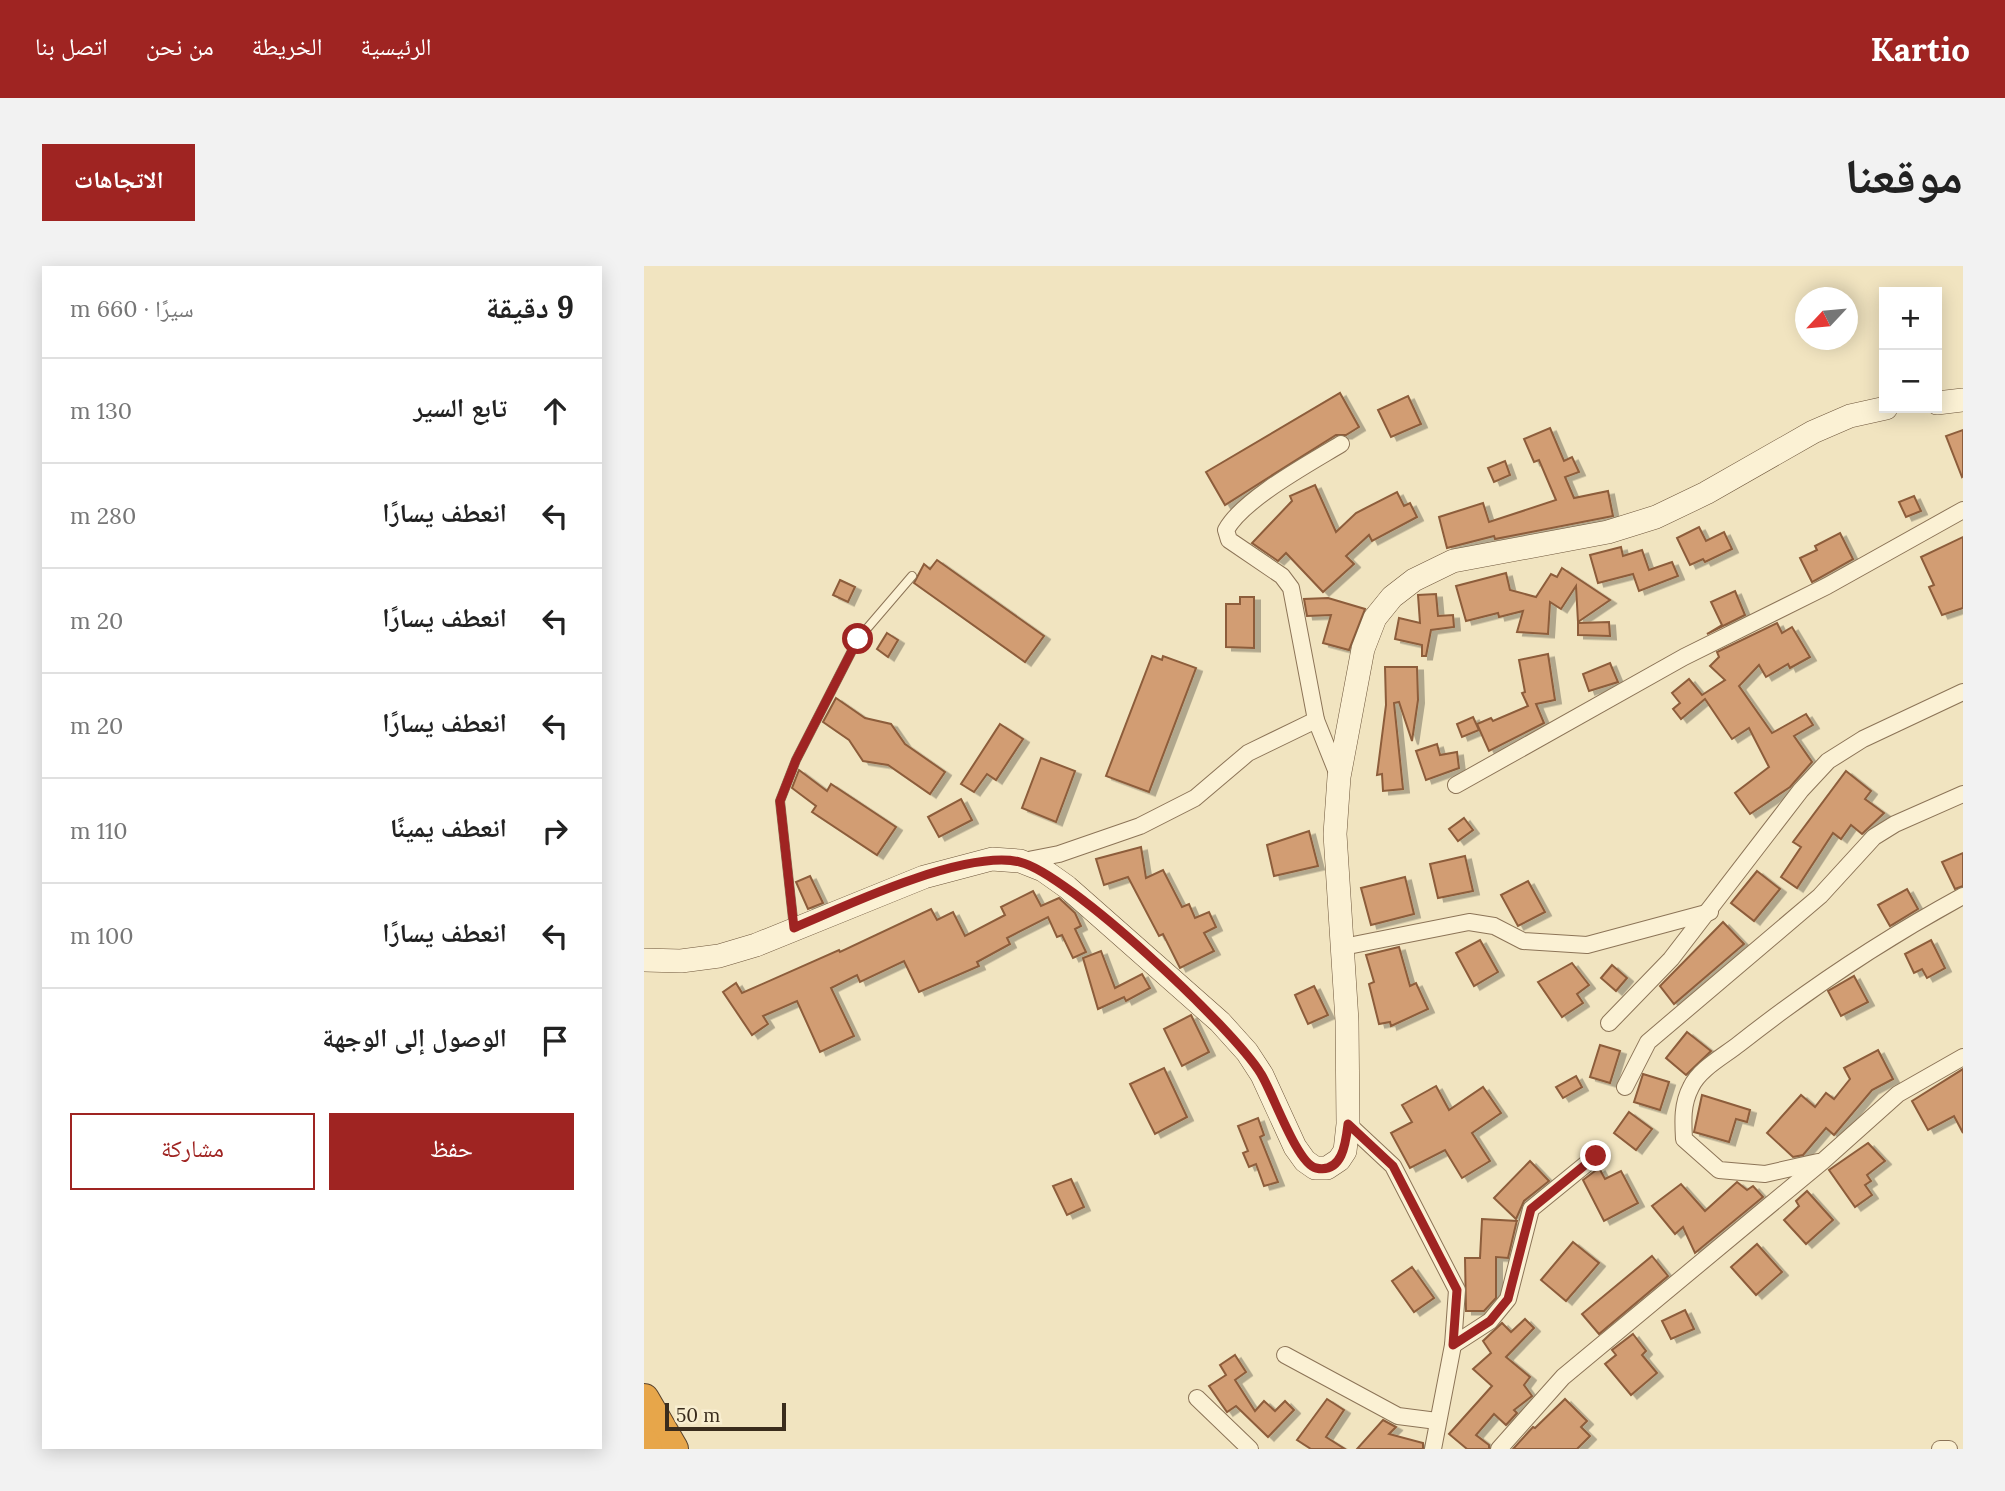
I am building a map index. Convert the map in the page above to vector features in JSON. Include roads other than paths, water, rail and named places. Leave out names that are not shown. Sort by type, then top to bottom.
[{"type":"highway","points":[[644,1399],[673,1449]]},
{"type":"highway","points":[[644,1443],[647,1449]]},
{"type":"main road","points":[[1942,402],[1963,400]]},
{"type":"main road","points":[[644,960],[681,961],[719,956],[967,863],[992,859],[1020,862],[1043,870],[1067,887],[1220,1022],[1247,1052],[1262,1075],[1295,1147],[1305,1161],[1315,1168],[1327,1168],[1339,1160],[1345,1151],[1348,1124],[1343,947],[1335,834],[1339,777],[1363,649],[1375,618],[1392,597],[1414,580],[1453,561],[1608,532],[1656,517],[1706,493],[1813,432],[1850,416],[1879,410]]},
{"type":"street","points":[[1339,777],[1316,720],[1291,588],[1282,576],[1229,540],[1226,530],[1232,518],[1340,444]]},
{"type":"street","points":[[1456,785],[1684,657],[1827,586],[1963,510]]},
{"type":"street","points":[[1609,1023],[1671,959],[1710,912],[1801,790],[1828,761],[1863,739],[1963,692]]},
{"type":"street","points":[[1020,862],[1059,854],[1140,827],[1195,798],[1248,753],[1316,720]]},
{"type":"street","points":[[1625,1087],[1648,1042],[1820,896],[1874,836],[1963,794]]},
{"type":"street","points":[[1823,1161],[1765,1174],[1719,1170],[1684,1139],[1683,1112],[1691,1085],[1707,1069],[1784,1008],[1881,942],[1963,896]]},
{"type":"street","points":[[1343,947],[1469,922],[1494,926],[1523,941],[1587,945],[1710,912]]},
{"type":"street","points":[[1499,1449],[1563,1377],[1823,1161],[1898,1094],[1963,1057]]},
{"type":"street","points":[[1348,1124],[1393,1166],[1457,1290],[1453,1345],[1433,1449]]},
{"type":"street","points":[[1453,1345],[1490,1321],[1508,1299],[1531,1209],[1596,1156]]},
{"type":"street","points":[[1285,1355],[1398,1416],[1437,1421]]},
{"type":"street","points":[[1196,1398],[1250,1449]]},
{"type":"street","points":[[1940,1449],[1949,1449]]},
{"type":"lane","points":[[794,928],[780,801],[796,760],[858,639],[912,576]]}]
